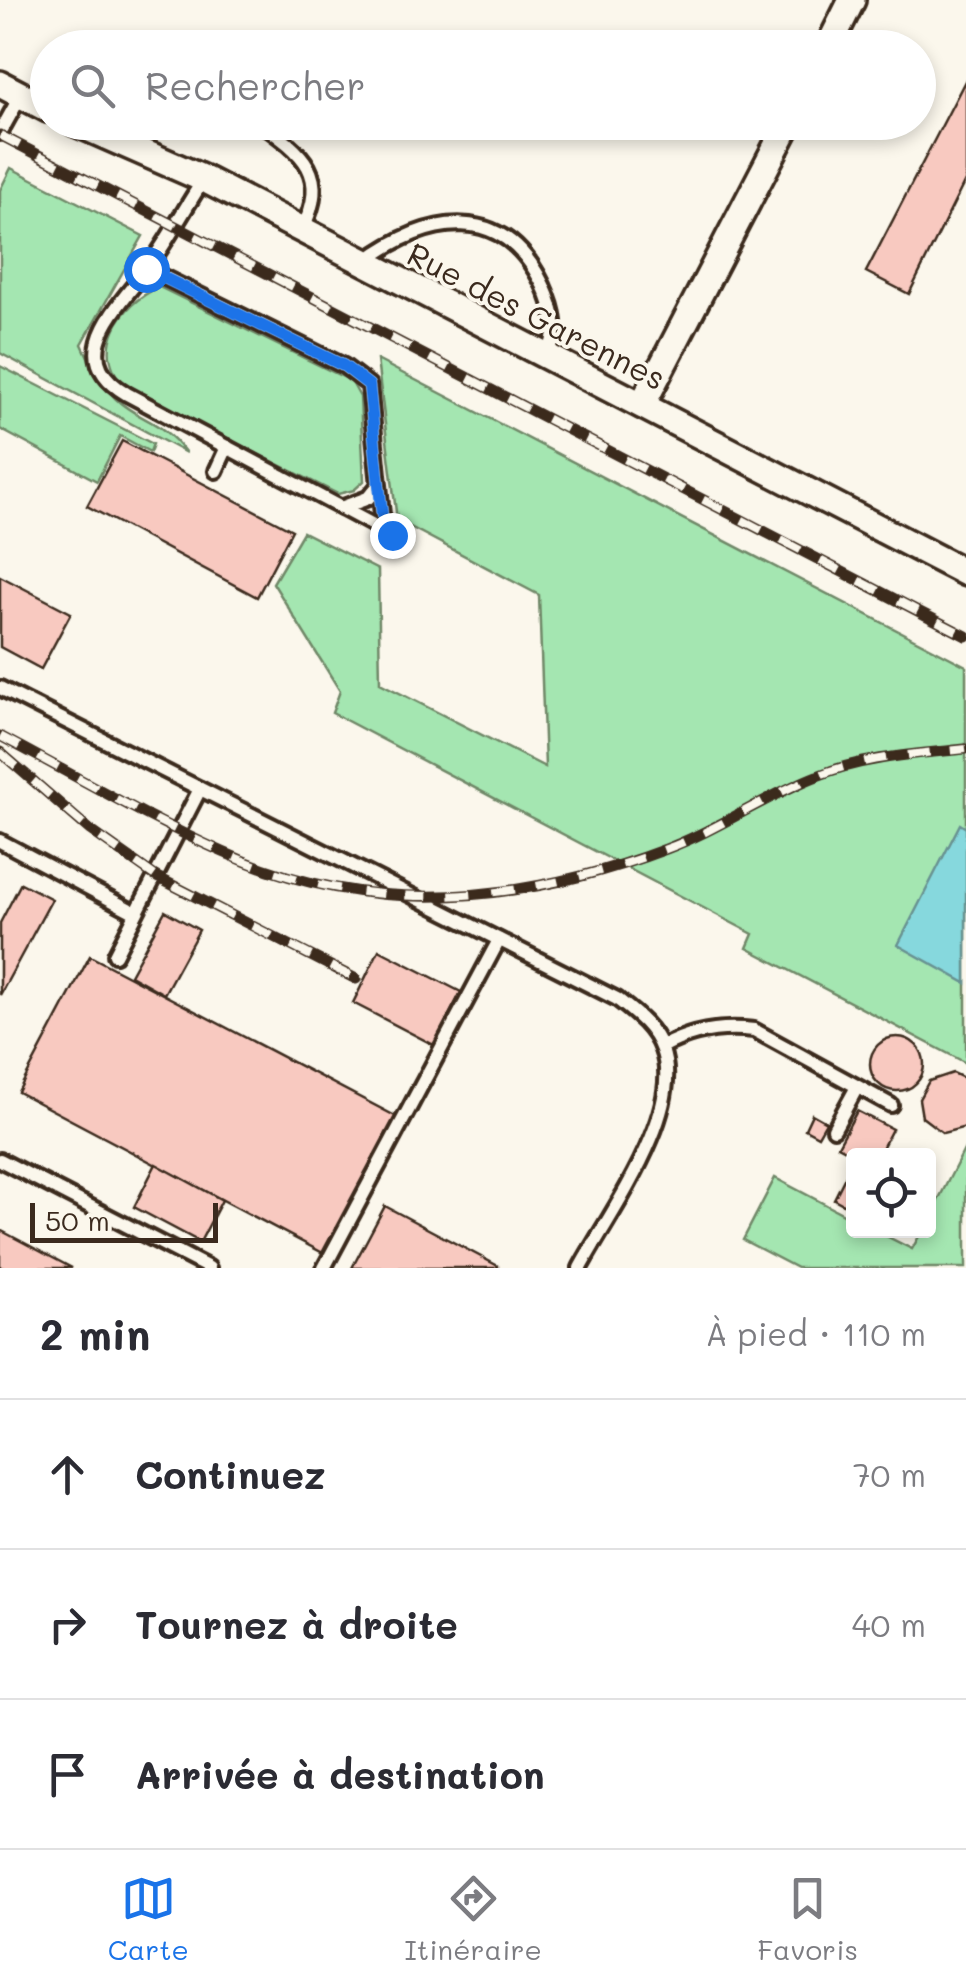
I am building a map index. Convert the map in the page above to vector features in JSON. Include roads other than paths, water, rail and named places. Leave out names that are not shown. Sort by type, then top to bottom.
[{"type":"street","points":[[837,30],[852,0]]},
{"type":"street","name":"Rue des Garennes","points":[[109,140],[204,179],[966,573]]},
{"type":"street","points":[[642,405],[779,140]]},
{"type":"lane","points":[[0,133],[10,89]]},
{"type":"lane","points":[[283,140],[308,164],[316,184],[314,204],[302,230]]},
{"type":"lane","points":[[146,269],[358,375],[369,385],[374,402],[382,515],[392,535],[111,385],[101,368],[98,336],[204,179]]},
{"type":"lane","points":[[364,263],[394,241],[430,226],[469,223],[502,234],[532,262],[548,295],[557,334],[546,357]]},
{"type":"lane","points":[[216,471],[226,447]]},
{"type":"lane","points":[[341,508],[368,498],[379,485]]},
{"type":"lane","points":[[0,688],[617,999],[646,1021],[662,1046],[666,1086],[661,1118],[580,1268]]},
{"type":"lane","points":[[115,955],[200,789]]},
{"type":"lane","points":[[0,841],[136,913]]},
{"type":"lane","points":[[324,1268],[499,940]]},
{"type":"lane","points":[[662,1046],[687,1034],[730,1027],[754,1030],[890,1104]]},
{"type":"lane","points":[[834,1129],[858,1086]]},
{"type":"lane","points":[[0,1160],[208,1268]]},
{"type":"water","points":[[960,824],[966,828],[966,983],[898,945]]},
{"type":"railway","points":[[0,135],[966,636]]},
{"type":"railway","points":[[0,736],[166,825],[278,873],[333,887],[389,895],[444,896],[500,892],[611,868],[685,841],[798,784],[835,770],[890,757],[966,749]]},
{"type":"railway","points":[[0,752],[90,830],[155,876],[356,979]]}]
